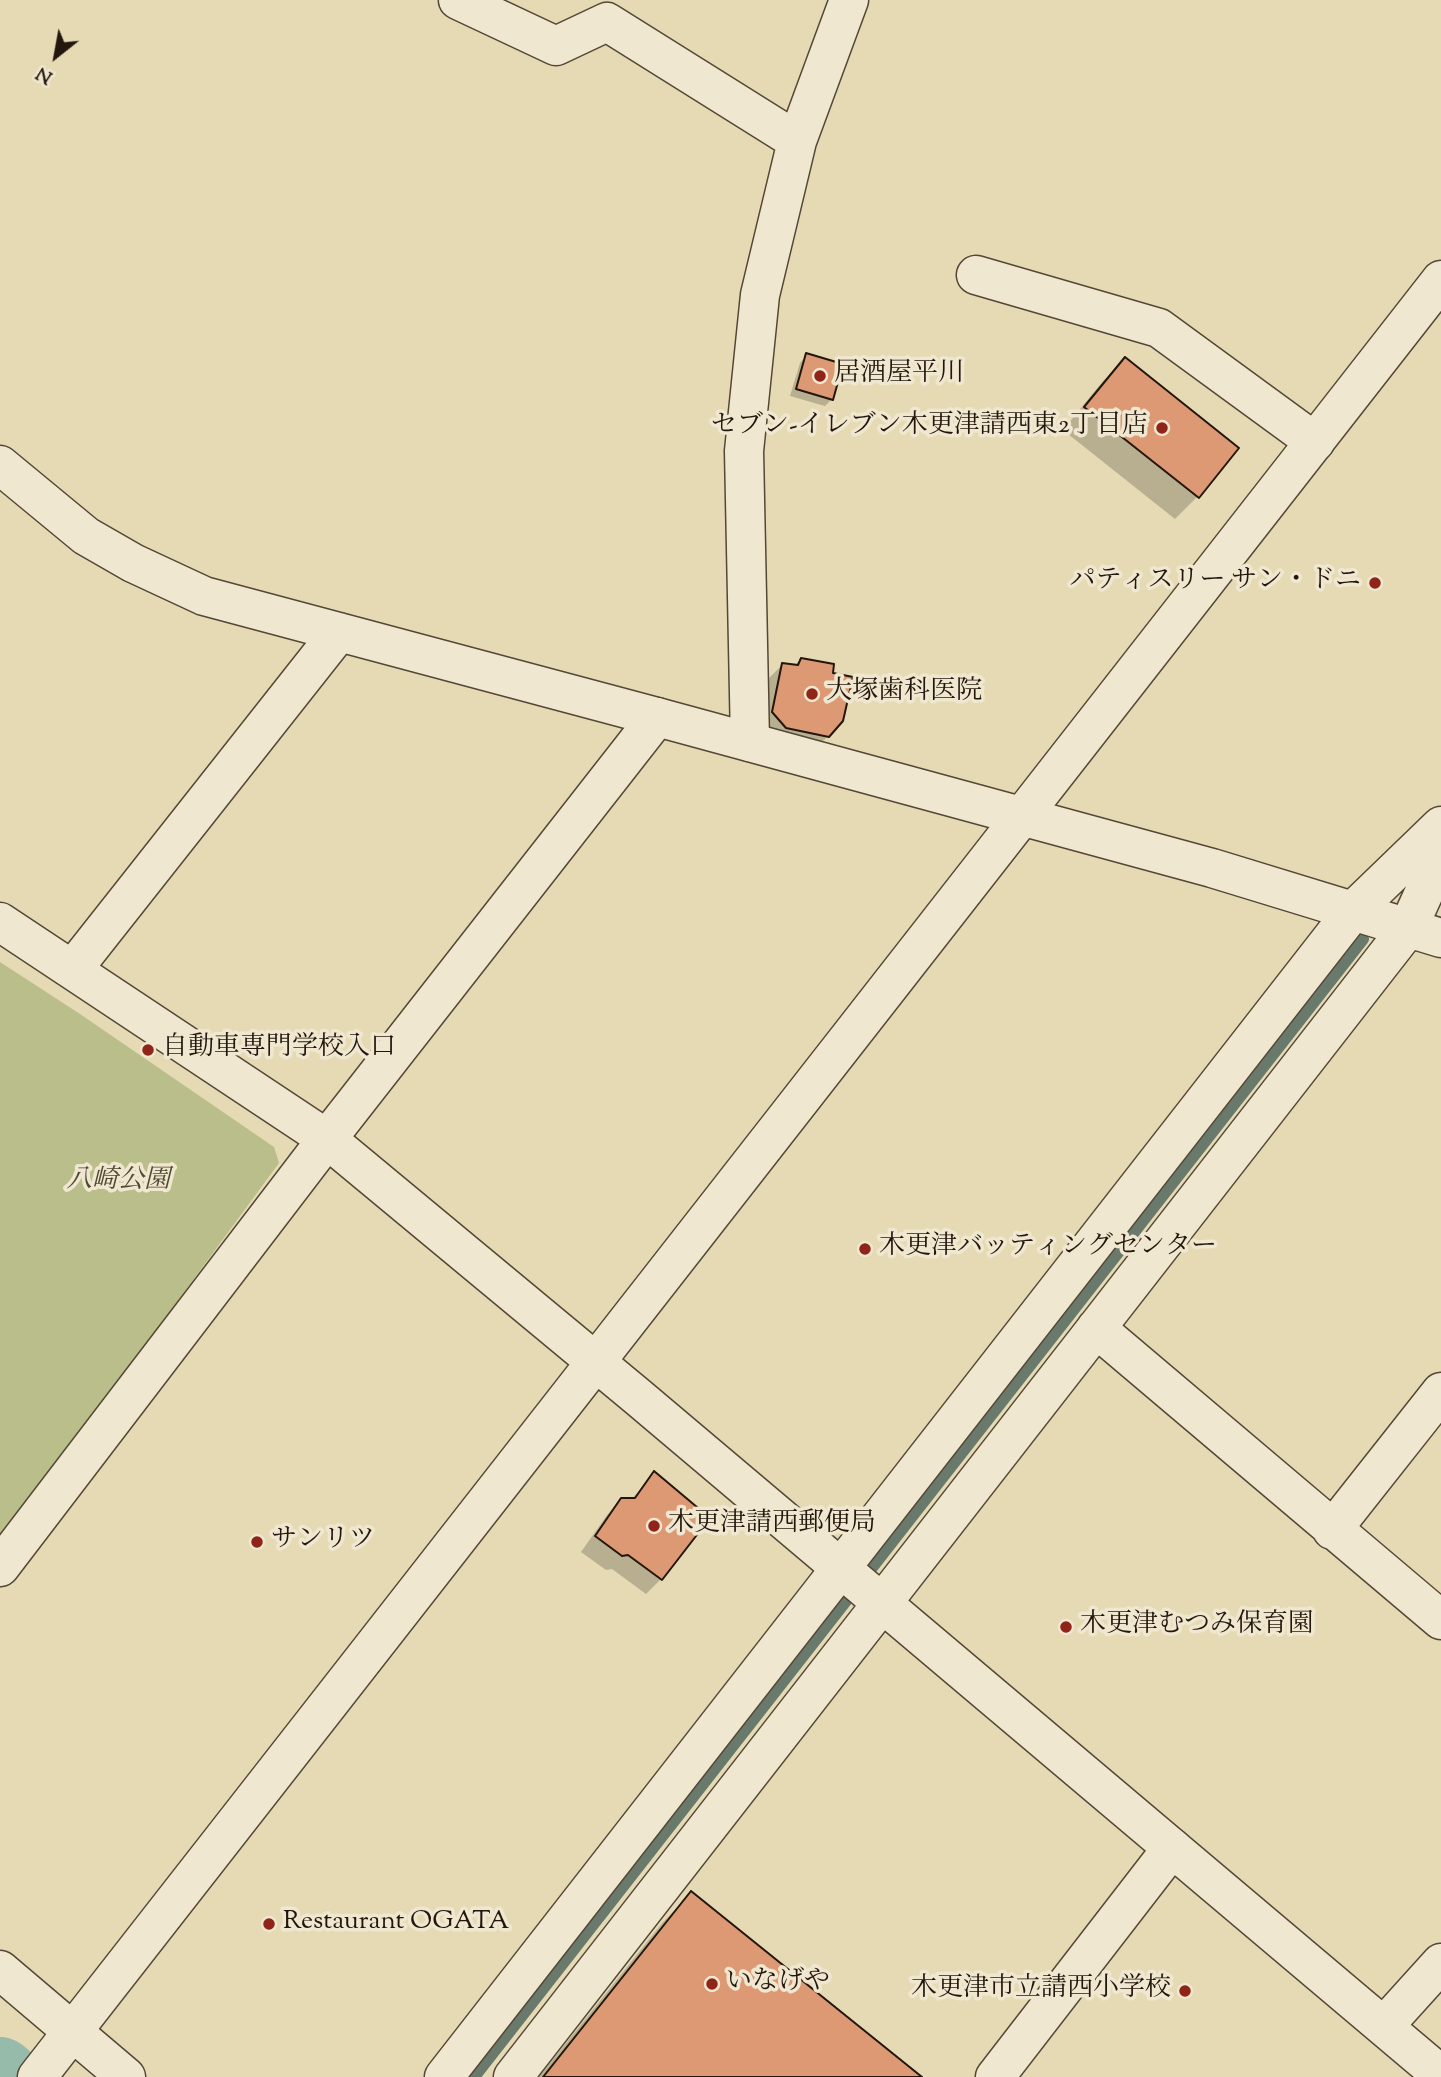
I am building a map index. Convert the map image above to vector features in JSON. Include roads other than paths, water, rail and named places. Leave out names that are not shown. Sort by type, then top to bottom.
[{"type":"street","points":[[458,0],[556,46],[607,22],[797,141]]},
{"type":"street","points":[[750,742],[744,451],[760,295],[797,141],[849,0]]},
{"type":"street","points":[[976,275],[1159,328],[1315,442]]},
{"type":"street","points":[[37,2077],[1441,280]]},
{"type":"street","points":[[0,465],[86,536],[133,563],[204,596],[1212,868],[1425,933]]},
{"type":"street","points":[[73,969],[339,632]]},
{"type":"street","points":[[0,1567],[327,1139],[657,717]]},
{"type":"street","points":[[513,2077],[862,1586],[1353,911],[1441,826]]},
{"type":"street","points":[[444,2077],[862,1586],[1096,1328],[1425,933],[1441,855]]},
{"type":"street","points":[[0,922],[327,1139],[596,1362],[1441,2075]]},
{"type":"street","points":[[1096,1328],[1441,1620]]},
{"type":"street","points":[[1332,1530],[1441,1392]]},
{"type":"street","points":[[995,2077],[1172,1848]]},
{"type":"street","points":[[1384,2026],[1441,1963]]},
{"type":"street","points":[[0,1970],[70,2036],[126,2077]]},
{"type":"waterway","points":[[474,2077],[1363,939]]},
{"type":"waterway","points":[[0,2073],[5,2077]]},
{"type":"place","name":"居酒屋平川","points":[[820,376]]},
{"type":"place","name":"セブン-イレブン木更津請西東2丁目店","points":[[1162,428]]},
{"type":"place","name":"パティスリー サン・ドニ","points":[[1375,583]]},
{"type":"place","name":"大塚歯科医院","points":[[812,694]]},
{"type":"place","name":"自動車専門学校入口","points":[[148,1050]]},
{"type":"place","name":"木更津バッティングセンター","points":[[865,1249]]},
{"type":"place","name":"木更津請西郵便局","points":[[654,1526]]},
{"type":"place","name":"サンリツ","points":[[257,1542]]},
{"type":"place","name":"木更津むつみ保育園","points":[[1066,1627]]},
{"type":"place","name":"Restaurant OGATA","points":[[269,1924]]},
{"type":"place","name":"いなげや","points":[[712,1984]]},
{"type":"place","name":"木更津市立請西小学校","points":[[1185,1991]]},
{"type":"park label","name":"八崎公園","points":[[118,1183]]}]
